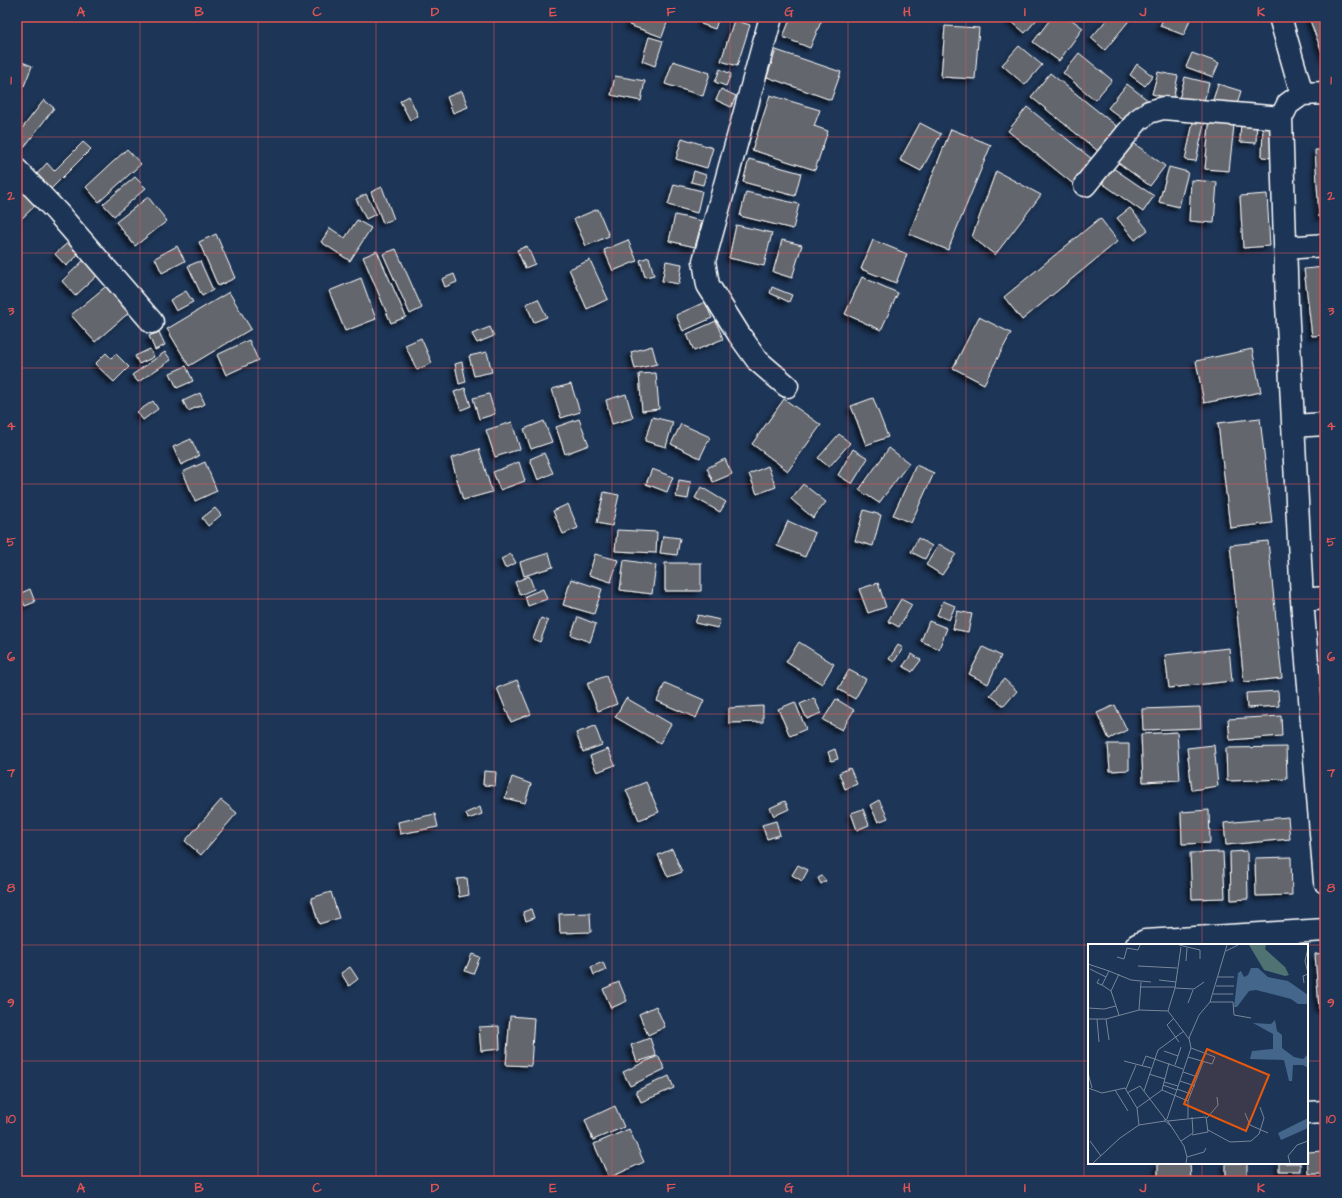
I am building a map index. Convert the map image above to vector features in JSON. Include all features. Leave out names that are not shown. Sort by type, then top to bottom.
[{"type":"street","points":[[770,17],[704,261],[708,285],[740,336],[758,361],[787,386]]},
{"type":"street","points":[[1280,17],[1302,94]]},
{"type":"street","points":[[1325,93],[1302,94],[1288,104],[1281,118],[1287,304],[1302,600],[1325,882]]},
{"type":"street","points":[[1085,185],[1138,120],[1149,112],[1163,108],[1281,118]]},
{"type":"street","points":[[17,170],[58,212],[152,322]]},
{"type":"street","points":[[1286,248],[1325,245]]},
{"type":"street","points":[[1293,426],[1325,424]]},
{"type":"street","points":[[1302,600],[1325,598]]},
{"type":"street","points":[[1139,944],[1145,941],[1325,930]]},
{"type":"street","points":[[1308,1113],[1325,1112]]},
{"type":"building","points":[[632,17],[669,17],[662,37],[629,25]]},
{"type":"building","points":[[703,17],[719,17],[715,29],[701,24]]},
{"type":"building","points":[[791,17],[823,17],[810,48],[783,37]]},
{"type":"building","points":[[1006,17],[1039,17],[1025,33]]},
{"type":"building","points":[[1052,17],[1068,17],[1083,28],[1059,61],[1033,42]]},
{"type":"building","points":[[1109,17],[1132,17],[1105,50],[1091,38]]},
{"type":"building","points":[[1164,17],[1191,17],[1184,35],[1160,26]]},
{"type":"building","points":[[1325,17],[1325,60],[1309,18]]},
{"type":"building","points":[[734,20],[750,25],[737,66],[721,61]]},
{"type":"building","points":[[945,26],[979,28],[975,79],[941,77]]},
{"type":"building","points":[[649,37],[663,41],[655,66],[642,61]]},
{"type":"building","points":[[1019,46],[1042,65],[1025,85],[1002,65]]},
{"type":"building","points":[[776,50],[841,72],[831,100],[767,77]]},
{"type":"building","points":[[1079,53],[1112,80],[1095,100],[1063,73]]},
{"type":"building","points":[[1192,53],[1219,63],[1213,77],[1186,67]]},
{"type":"building","points":[[17,60],[32,66],[24,86],[17,84]]},
{"type":"building","points":[[673,61],[710,73],[703,96],[665,84]]},
{"type":"building","points":[[1137,64],[1153,76],[1145,86],[1130,75]]},
{"type":"building","points":[[720,69],[731,74],[726,86],[715,82]]},
{"type":"building","points":[[1158,72],[1178,76],[1173,99],[1152,94]]},
{"type":"building","points":[[1050,73],[1124,132],[1104,156],[1031,97]]},
{"type":"building","points":[[615,76],[645,81],[641,101],[611,95]]},
{"type":"building","points":[[1185,77],[1209,83],[1203,105],[1179,99]]},
{"type":"building","points":[[1127,84],[1149,101],[1130,125],[1108,108]]},
{"type":"building","points":[[1218,84],[1241,91],[1236,107],[1213,100]]},
{"type":"building","points":[[721,89],[736,96],[731,107],[716,100]]},
{"type":"building","points":[[462,91],[468,107],[453,113],[447,97]]},
{"type":"building","points":[[770,95],[820,110],[814,126],[828,131],[815,170],[752,150]]},
{"type":"building","points":[[409,96],[418,116],[410,120],[400,101]]},
{"type":"building","points":[[44,100],[54,108],[19,154],[17,152],[17,135]]},
{"type":"building","points":[[1027,107],[1097,163],[1077,187],[1008,131]]},
{"type":"building","points":[[1195,113],[1206,115],[1196,161],[1185,160]]},
{"type":"building","points":[[1210,115],[1235,116],[1229,171],[1205,169]]},
{"type":"building","points":[[1241,117],[1257,118],[1256,143],[1240,142]]},
{"type":"building","points":[[920,123],[941,134],[921,171],[900,160]]},
{"type":"building","points":[[1263,125],[1274,126],[1273,158],[1262,157]]},
{"type":"building","points":[[951,129],[991,145],[948,250],[909,234]]},
{"type":"building","points":[[682,138],[713,148],[707,168],[676,159]]},
{"type":"building","points":[[1128,139],[1165,166],[1150,186],[1113,159]]},
{"type":"building","points":[[83,142],[91,149],[49,191],[35,176],[47,163],[54,171]]},
{"type":"building","points":[[127,149],[141,164],[99,202],[86,187]]},
{"type":"building","points":[[1315,150],[1325,150],[1325,216],[1319,217]]},
{"type":"building","points":[[749,159],[801,173],[795,196],[743,182]]},
{"type":"building","points":[[1110,166],[1154,196],[1143,212],[1099,181]]},
{"type":"building","points":[[1169,167],[1188,172],[1179,207],[1159,202]]},
{"type":"building","points":[[694,171],[706,175],[703,185],[691,182]]},
{"type":"building","points":[[996,171],[1041,195],[995,255],[972,237]]},
{"type":"building","points":[[135,177],[146,188],[114,216],[103,204]]},
{"type":"building","points":[[1191,180],[1217,182],[1214,223],[1189,221]]},
{"type":"building","points":[[674,184],[702,191],[697,213],[668,205]]},
{"type":"building","points":[[382,187],[394,219],[383,223],[371,192]]},
{"type":"building","points":[[27,190],[39,202],[17,223],[17,200]]},
{"type":"building","points":[[746,192],[799,204],[793,229],[740,216]]},
{"type":"building","points":[[366,194],[376,214],[366,219],[356,199]]},
{"type":"building","points":[[1267,194],[1270,246],[1243,248],[1240,196]]},
{"type":"building","points":[[148,197],[167,221],[135,246],[116,222]]},
{"type":"building","points":[[1130,208],[1148,230],[1135,240],[1117,218]]},
{"type":"building","points":[[598,209],[609,236],[586,246],[574,219]]},
{"type":"building","points":[[675,215],[702,221],[695,247],[669,241]]},
{"type":"building","points":[[1100,218],[1118,241],[1022,320],[1004,297]]},
{"type":"building","points":[[357,220],[371,228],[350,261],[321,242],[330,228],[345,238]]},
{"type":"building","points":[[736,225],[772,233],[764,266],[729,258]]},
{"type":"building","points":[[216,234],[235,278],[218,286],[199,242]]},
{"type":"building","points":[[73,238],[84,250],[66,266],[55,254]]},
{"type":"building","points":[[628,240],[637,261],[613,271],[604,250]]},
{"type":"building","points":[[782,240],[802,245],[792,278],[773,272]]},
{"type":"building","points":[[873,240],[907,254],[896,283],[861,269]]},
{"type":"building","points":[[177,246],[185,261],[162,273],[155,258]]},
{"type":"building","points":[[527,246],[535,264],[525,268],[517,250]]},
{"type":"building","points":[[396,249],[422,308],[410,314],[383,254]]},
{"type":"building","points":[[377,251],[406,317],[391,323],[363,257]]},
{"type":"building","points":[[87,257],[101,272],[75,296],[62,281]]},
{"type":"building","points":[[649,257],[654,275],[645,277],[640,260]]},
{"type":"building","points":[[590,260],[608,299],[587,309],[569,269]]},
{"type":"building","points":[[200,261],[213,290],[202,296],[188,266]]},
{"type":"building","points":[[666,261],[682,264],[679,284],[662,281]]},
{"type":"building","points":[[1325,267],[1325,335],[1312,336],[1304,269]]},
{"type":"building","points":[[454,274],[457,282],[445,287],[442,279]]},
{"type":"building","points":[[862,277],[898,293],[881,330],[845,314]]},
{"type":"building","points":[[361,278],[376,319],[345,331],[329,291]]},
{"type":"building","points":[[110,283],[132,310],[95,342],[71,315]]},
{"type":"building","points":[[772,287],[792,295],[789,302],[770,293]]},
{"type":"building","points":[[186,291],[193,302],[176,311],[170,300]]},
{"type":"building","points":[[229,292],[251,329],[189,366],[167,329]]},
{"type":"building","points":[[538,299],[547,317],[534,322],[526,304]]},
{"type":"building","points":[[705,302],[712,318],[683,331],[676,315]]},
{"type":"building","points":[[979,317],[1011,333],[984,384],[953,368]]},
{"type":"building","points":[[716,321],[723,339],[694,351],[687,334]]},
{"type":"building","points":[[490,327],[494,336],[477,343],[472,334]]},
{"type":"building","points":[[159,332],[165,345],[155,350],[149,336]]},
{"type":"building","points":[[421,338],[432,363],[417,370],[405,345]]},
{"type":"building","points":[[249,340],[258,360],[226,375],[217,355]]},
{"type":"building","points":[[652,346],[657,364],[635,369],[631,352]]},
{"type":"building","points":[[150,349],[154,357],[139,364],[135,356]]},
{"type":"building","points":[[1252,349],[1261,392],[1204,403],[1196,361]]},
{"type":"building","points":[[165,352],[171,360],[138,382],[132,375]]},
{"type":"building","points":[[487,352],[492,372],[474,376],[469,356]]},
{"type":"building","points":[[106,353],[111,358],[116,354],[129,367],[114,382],[95,364]]},
{"type":"building","points":[[462,362],[466,382],[459,384],[455,364]]},
{"type":"building","points":[[186,366],[193,381],[177,388],[170,373]]},
{"type":"building","points":[[656,373],[659,409],[642,411],[639,374]]},
{"type":"building","points":[[571,384],[580,412],[561,418],[552,389]]},
{"type":"building","points":[[465,388],[471,406],[461,410],[454,392]]},
{"type":"building","points":[[200,393],[205,404],[188,411],[183,401]]},
{"type":"building","points":[[489,394],[495,414],[479,419],[473,398]]},
{"type":"building","points":[[626,394],[633,418],[612,424],[606,400]]},
{"type":"building","points":[[873,398],[888,437],[866,445],[851,406]]},
{"type":"building","points":[[784,399],[821,425],[788,471],[752,444]]},
{"type":"building","points":[[153,401],[158,409],[143,420],[137,412]]},
{"type":"building","points":[[652,417],[673,422],[666,447],[645,441]]},
{"type":"building","points":[[1260,418],[1272,523],[1230,528],[1218,423]]},
{"type":"building","points":[[579,419],[589,445],[565,454],[556,427]]},
{"type":"building","points":[[544,421],[552,442],[531,449],[524,429]]},
{"type":"building","points":[[512,422],[520,449],[495,457],[486,430]]},
{"type":"building","points":[[681,424],[710,437],[700,458],[671,444]]},
{"type":"building","points":[[839,434],[850,443],[829,467],[818,458]]},
{"type":"building","points":[[191,439],[199,456],[181,465],[173,447]]},
{"type":"building","points":[[889,448],[909,463],[879,503],[859,490]]},
{"type":"building","points":[[479,449],[492,492],[463,500],[451,458]]},
{"type":"building","points":[[853,449],[868,458],[852,484],[838,475]]},
{"type":"building","points":[[544,453],[553,473],[538,480],[530,459]]},
{"type":"building","points":[[725,459],[732,474],[713,482],[707,468]]},
{"type":"building","points":[[205,462],[217,491],[195,501],[183,472]]},
{"type":"building","points":[[519,462],[525,481],[500,490],[493,472]]},
{"type":"building","points":[[916,465],[934,473],[911,523],[893,515]]},
{"type":"building","points":[[768,466],[776,487],[757,494],[749,474]]},
{"type":"building","points":[[652,469],[673,477],[667,492],[646,484]]},
{"type":"building","points":[[679,480],[691,482],[688,499],[676,497]]},
{"type":"building","points":[[803,484],[826,502],[813,518],[791,499]]},
{"type":"building","points":[[701,487],[726,502],[720,512],[695,498]]},
{"type":"building","points":[[604,492],[619,495],[612,526],[597,523]]},
{"type":"building","points":[[568,504],[578,528],[563,534],[553,511]]},
{"type":"building","points":[[215,508],[221,515],[208,526],[202,518]]},
{"type":"building","points":[[864,510],[881,515],[873,546],[855,541]]},
{"type":"building","points":[[788,521],[815,533],[805,557],[777,546]]},
{"type":"building","points":[[617,530],[657,532],[656,553],[615,551]]},
{"type":"building","points":[[663,536],[680,538],[677,555],[660,553]]},
{"type":"building","points":[[918,538],[932,546],[925,559],[911,552]]},
{"type":"building","points":[[1268,541],[1282,678],[1244,682],[1230,545]]},
{"type":"building","points":[[939,544],[956,554],[942,575],[926,565]]},
{"type":"building","points":[[549,553],[553,567],[524,576],[520,562]]},
{"type":"building","points":[[511,554],[516,563],[505,568],[501,559]]},
{"type":"building","points":[[595,554],[618,560],[611,582],[589,575]]},
{"type":"building","points":[[624,560],[656,565],[652,594],[620,590]]},
{"type":"building","points":[[665,563],[701,563],[701,591],[665,591]]},
{"type":"building","points":[[529,576],[534,589],[520,595],[515,582]]},
{"type":"building","points":[[571,579],[602,589],[594,614],[563,605]]},
{"type":"building","points":[[878,583],[886,607],[868,613],[859,589]]},
{"type":"building","points":[[30,589],[35,602],[25,606],[19,594]]},
{"type":"building","points":[[543,589],[547,599],[528,606],[525,596]]},
{"type":"building","points":[[901,599],[912,605],[899,627],[888,621]]},
{"type":"building","points":[[943,601],[955,606],[949,620],[937,615]]},
{"type":"building","points":[[957,611],[972,614],[968,632],[953,629]]},
{"type":"building","points":[[698,615],[720,620],[718,628],[695,623]]},
{"type":"building","points":[[578,617],[596,624],[590,642],[571,635]]},
{"type":"building","points":[[541,618],[548,621],[540,642],[533,639]]},
{"type":"building","points":[[929,621],[947,628],[939,649],[921,641]]},
{"type":"building","points":[[799,642],[834,664],[822,684],[786,662]]},
{"type":"building","points":[[898,645],[903,648],[894,662],[889,659]]},
{"type":"building","points":[[983,647],[1001,656],[988,684],[969,674]]},
{"type":"building","points":[[1229,648],[1232,681],[1169,688],[1165,655]]},
{"type":"building","points":[[912,654],[921,660],[912,672],[903,666]]},
{"type":"building","points":[[849,670],[866,679],[855,699],[838,689]]},
{"type":"building","points":[[606,676],[617,704],[598,711],[587,683]]},
{"type":"building","points":[[1004,679],[1017,691],[1004,706],[990,695]]},
{"type":"building","points":[[517,680],[531,714],[511,722],[497,688]]},
{"type":"building","points":[[665,683],[704,700],[696,718],[657,701]]},
{"type":"building","points":[[1278,691],[1279,706],[1247,708],[1246,693]]},
{"type":"building","points":[[626,698],[671,724],[660,743],[615,717]]},
{"type":"building","points":[[814,698],[821,713],[807,719],[800,704]]},
{"type":"building","points":[[836,699],[854,710],[842,730],[823,720]]},
{"type":"building","points":[[795,702],[806,729],[790,736],[778,709]]},
{"type":"building","points":[[1115,705],[1127,730],[1109,739],[1097,713]]},
{"type":"building","points":[[763,706],[763,722],[729,723],[729,708]]},
{"type":"building","points":[[1200,707],[1201,728],[1143,730],[1142,709]]},
{"type":"building","points":[[1281,716],[1282,736],[1230,740],[1228,719]]},
{"type":"building","points":[[595,726],[602,745],[583,752],[576,733]]},
{"type":"building","points":[[1177,732],[1180,780],[1143,782],[1141,734]]},
{"type":"building","points":[[1108,744],[1129,744],[1129,770],[1110,771]]},
{"type":"building","points":[[1214,745],[1218,786],[1192,790],[1187,748]]},
{"type":"building","points":[[1286,747],[1287,779],[1227,781],[1226,748]]},
{"type":"building","points":[[608,749],[615,765],[597,772],[590,756]]},
{"type":"building","points":[[835,749],[838,759],[831,761],[828,752]]},
{"type":"building","points":[[850,768],[857,784],[845,789],[839,773]]},
{"type":"building","points":[[484,771],[496,772],[495,786],[483,785]]},
{"type":"building","points":[[512,777],[531,784],[525,803],[505,798]]},
{"type":"building","points":[[646,782],[659,812],[639,820],[626,790]]},
{"type":"building","points":[[221,800],[237,813],[201,855],[185,841]]},
{"type":"building","points":[[879,800],[888,818],[878,822],[870,805]]},
{"type":"building","points":[[785,801],[789,809],[774,816],[770,808]]},
{"type":"building","points":[[480,807],[482,814],[468,819],[466,813]]},
{"type":"building","points":[[863,809],[869,825],[857,830],[851,813]]},
{"type":"building","points":[[1209,810],[1210,843],[1182,844],[1181,812]]},
{"type":"building","points":[[435,814],[438,827],[400,834],[398,822]]},
{"type":"building","points":[[1288,817],[1290,839],[1226,845],[1224,823]]},
{"type":"building","points":[[776,821],[780,835],[767,839],[762,825]]},
{"type":"building","points":[[672,849],[682,872],[668,877],[658,855]]},
{"type":"building","points":[[1247,851],[1248,899],[1231,900],[1230,852]]},
{"type":"building","points":[[1223,852],[1225,898],[1192,899],[1190,853]]},
{"type":"building","points":[[1291,857],[1292,895],[1256,896],[1255,858]]},
{"type":"building","points":[[798,865],[808,870],[802,881],[792,875]]},
{"type":"building","points":[[822,876],[826,881],[821,884],[818,878]]},
{"type":"building","points":[[467,878],[469,895],[459,897],[457,879]]},
{"type":"building","points":[[331,892],[339,918],[319,924],[311,898]]},
{"type":"building","points":[[531,909],[534,918],[526,921],[523,912]]},
{"type":"building","points":[[590,913],[591,932],[560,933],[559,914]]},
{"type":"building","points":[[1325,953],[1325,1008],[1319,1009],[1315,954]]},
{"type":"building","points":[[472,954],[480,957],[473,974],[465,971]]},
{"type":"building","points":[[603,962],[606,970],[594,975],[591,967]]},
{"type":"building","points":[[350,967],[358,979],[349,986],[341,973]]},
{"type":"building","points":[[619,982],[627,1001],[611,1008],[603,989]]},
{"type":"building","points":[[656,1006],[665,1027],[648,1035],[639,1014]]},
{"type":"building","points":[[510,1016],[534,1018],[531,1066],[506,1065]]},
{"type":"building","points":[[499,1026],[500,1049],[481,1051],[479,1027]]},
{"type":"building","points":[[650,1038],[656,1056],[637,1062],[631,1045]]},
{"type":"building","points":[[658,1056],[665,1069],[630,1086],[623,1072]]},
{"type":"building","points":[[669,1076],[674,1088],[641,1102],[636,1091]]},
{"type":"building","points":[[615,1106],[624,1127],[593,1140],[585,1120]]},
{"type":"building","points":[[629,1129],[644,1162],[609,1178],[594,1144]]},
{"type":"building","points":[[1325,1151],[1325,1174],[1308,1174],[1308,1152]]},
{"type":"building","points":[[1158,1164],[1190,1164],[1191,1181],[1158,1181]]},
{"type":"building","points":[[1226,1164],[1247,1164],[1247,1181],[1226,1181]]},
{"type":"building","points":[[1279,1164],[1300,1164],[1300,1171],[1279,1171]]}]
